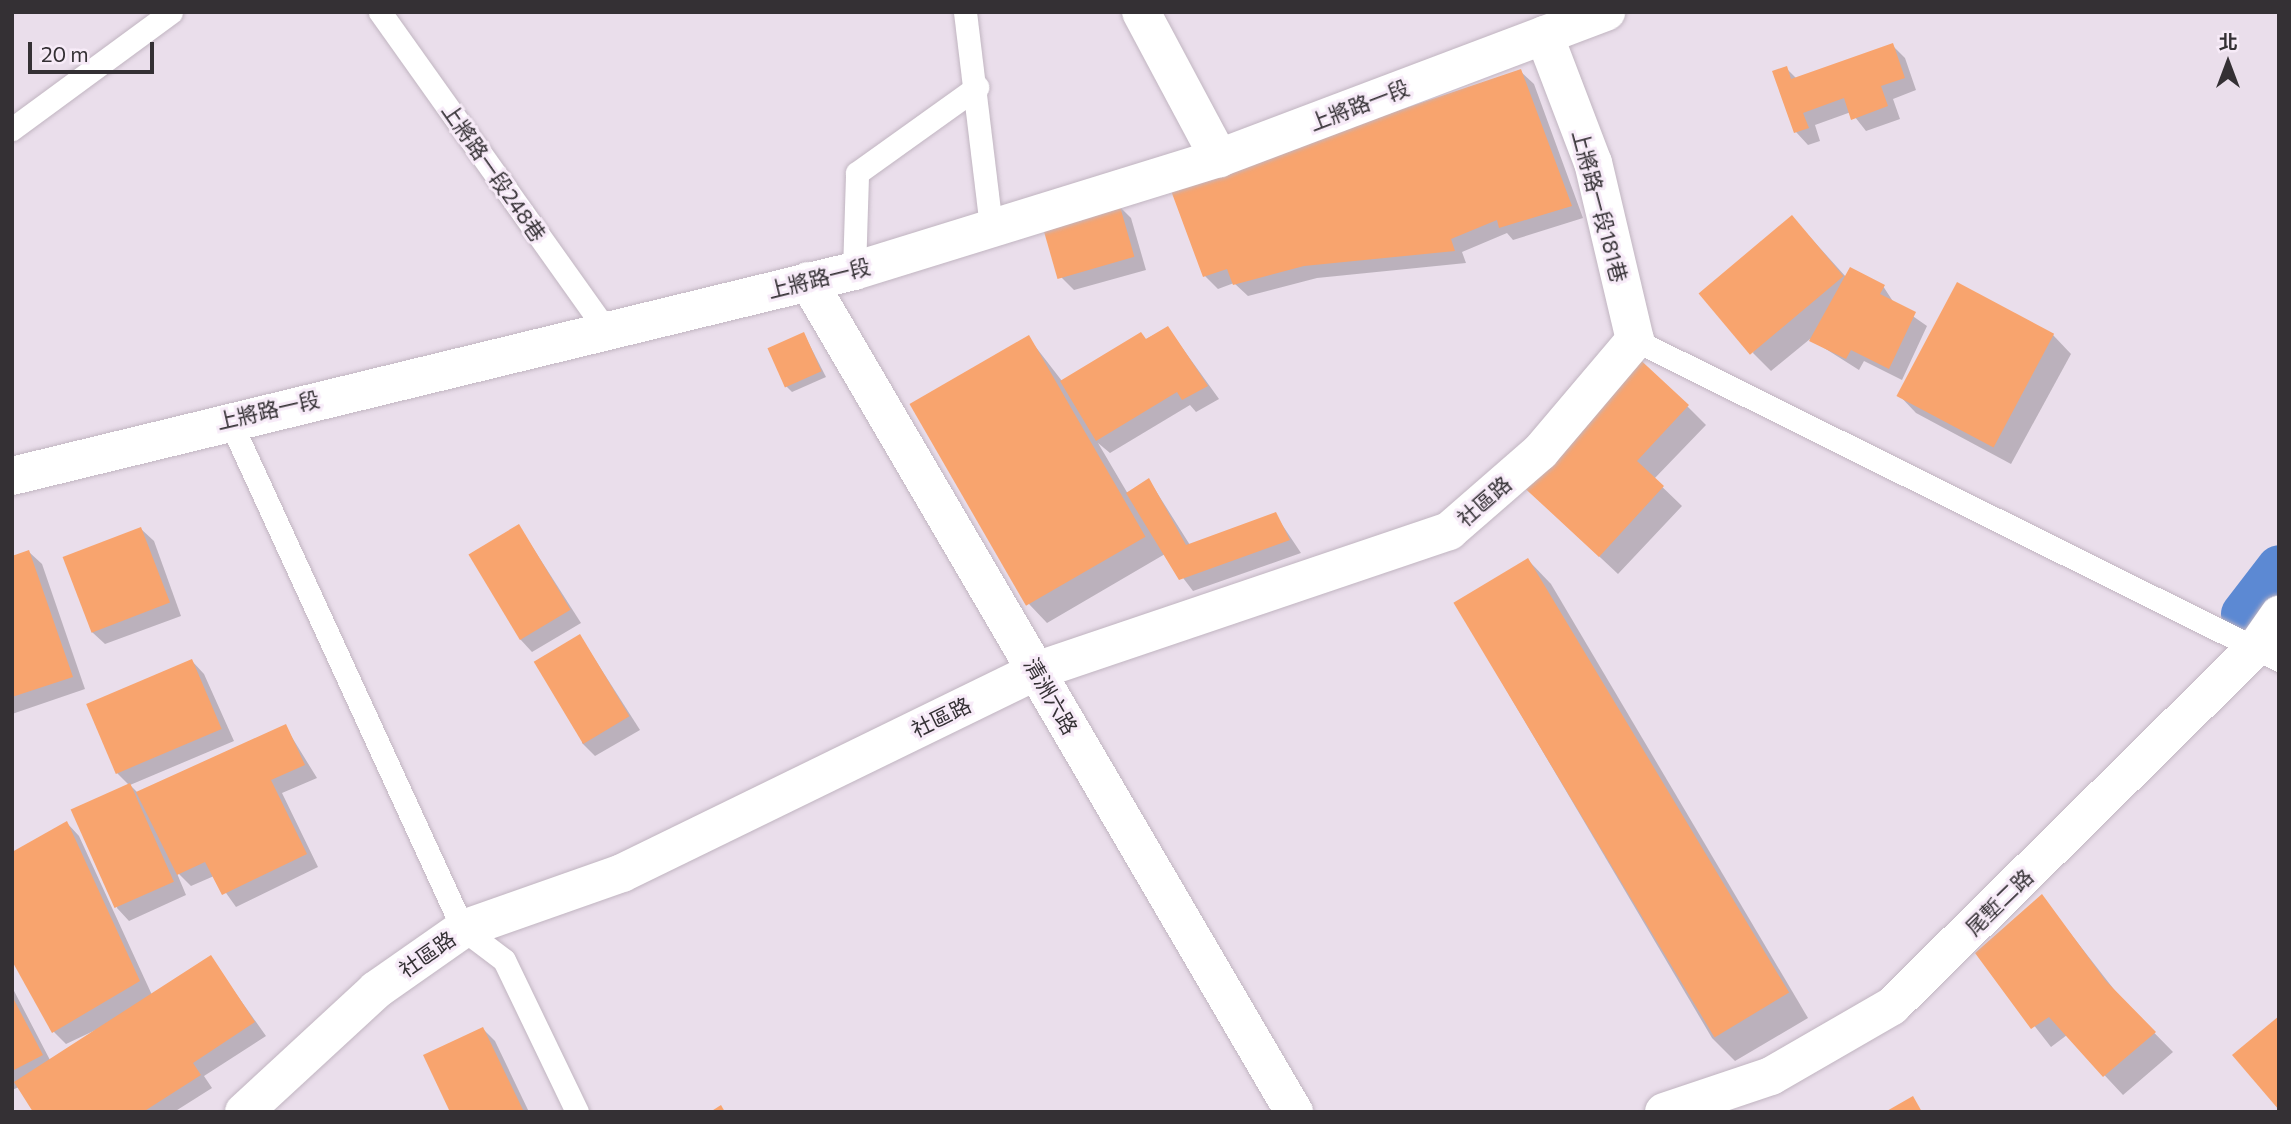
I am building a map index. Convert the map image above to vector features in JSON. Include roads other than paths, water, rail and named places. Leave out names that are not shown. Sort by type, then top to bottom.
[{"type":"street","points":[[1140,12],[1219,158]]},
{"type":"street","name":"上將路一段","points":[[12,476],[229,419],[608,333],[854,271],[1219,158],[1606,12]]},
{"type":"street","name":"上將路一段181巷","points":[[1544,35],[1593,163],[1635,340]]},
{"type":"street","name":"清洲六路","points":[[808,281],[1294,1112]]},
{"type":"street","name":"社區路","points":[[244,1112],[376,990],[463,929],[622,873],[1036,671],[1449,531],[1541,452],[1635,340]]},
{"type":"street","name":"尾塹二路","points":[[1664,1112],[1771,1076],[1892,1006],[2272,640]]},
{"type":"lane","points":[[12,129],[170,12]]},
{"type":"lane","name":"上將路一段248巷","points":[[380,12],[608,333]]},
{"type":"lane","points":[[965,12],[977,87],[991,228]]},
{"type":"lane","points":[[854,271],[858,173],[977,87]]},
{"type":"lane","points":[[1635,340],[2272,640]]},
{"type":"lane","points":[[229,419],[463,929],[504,960],[576,1112]]},
{"type":"waterway","points":[[2243,614],[2279,567]]}]
